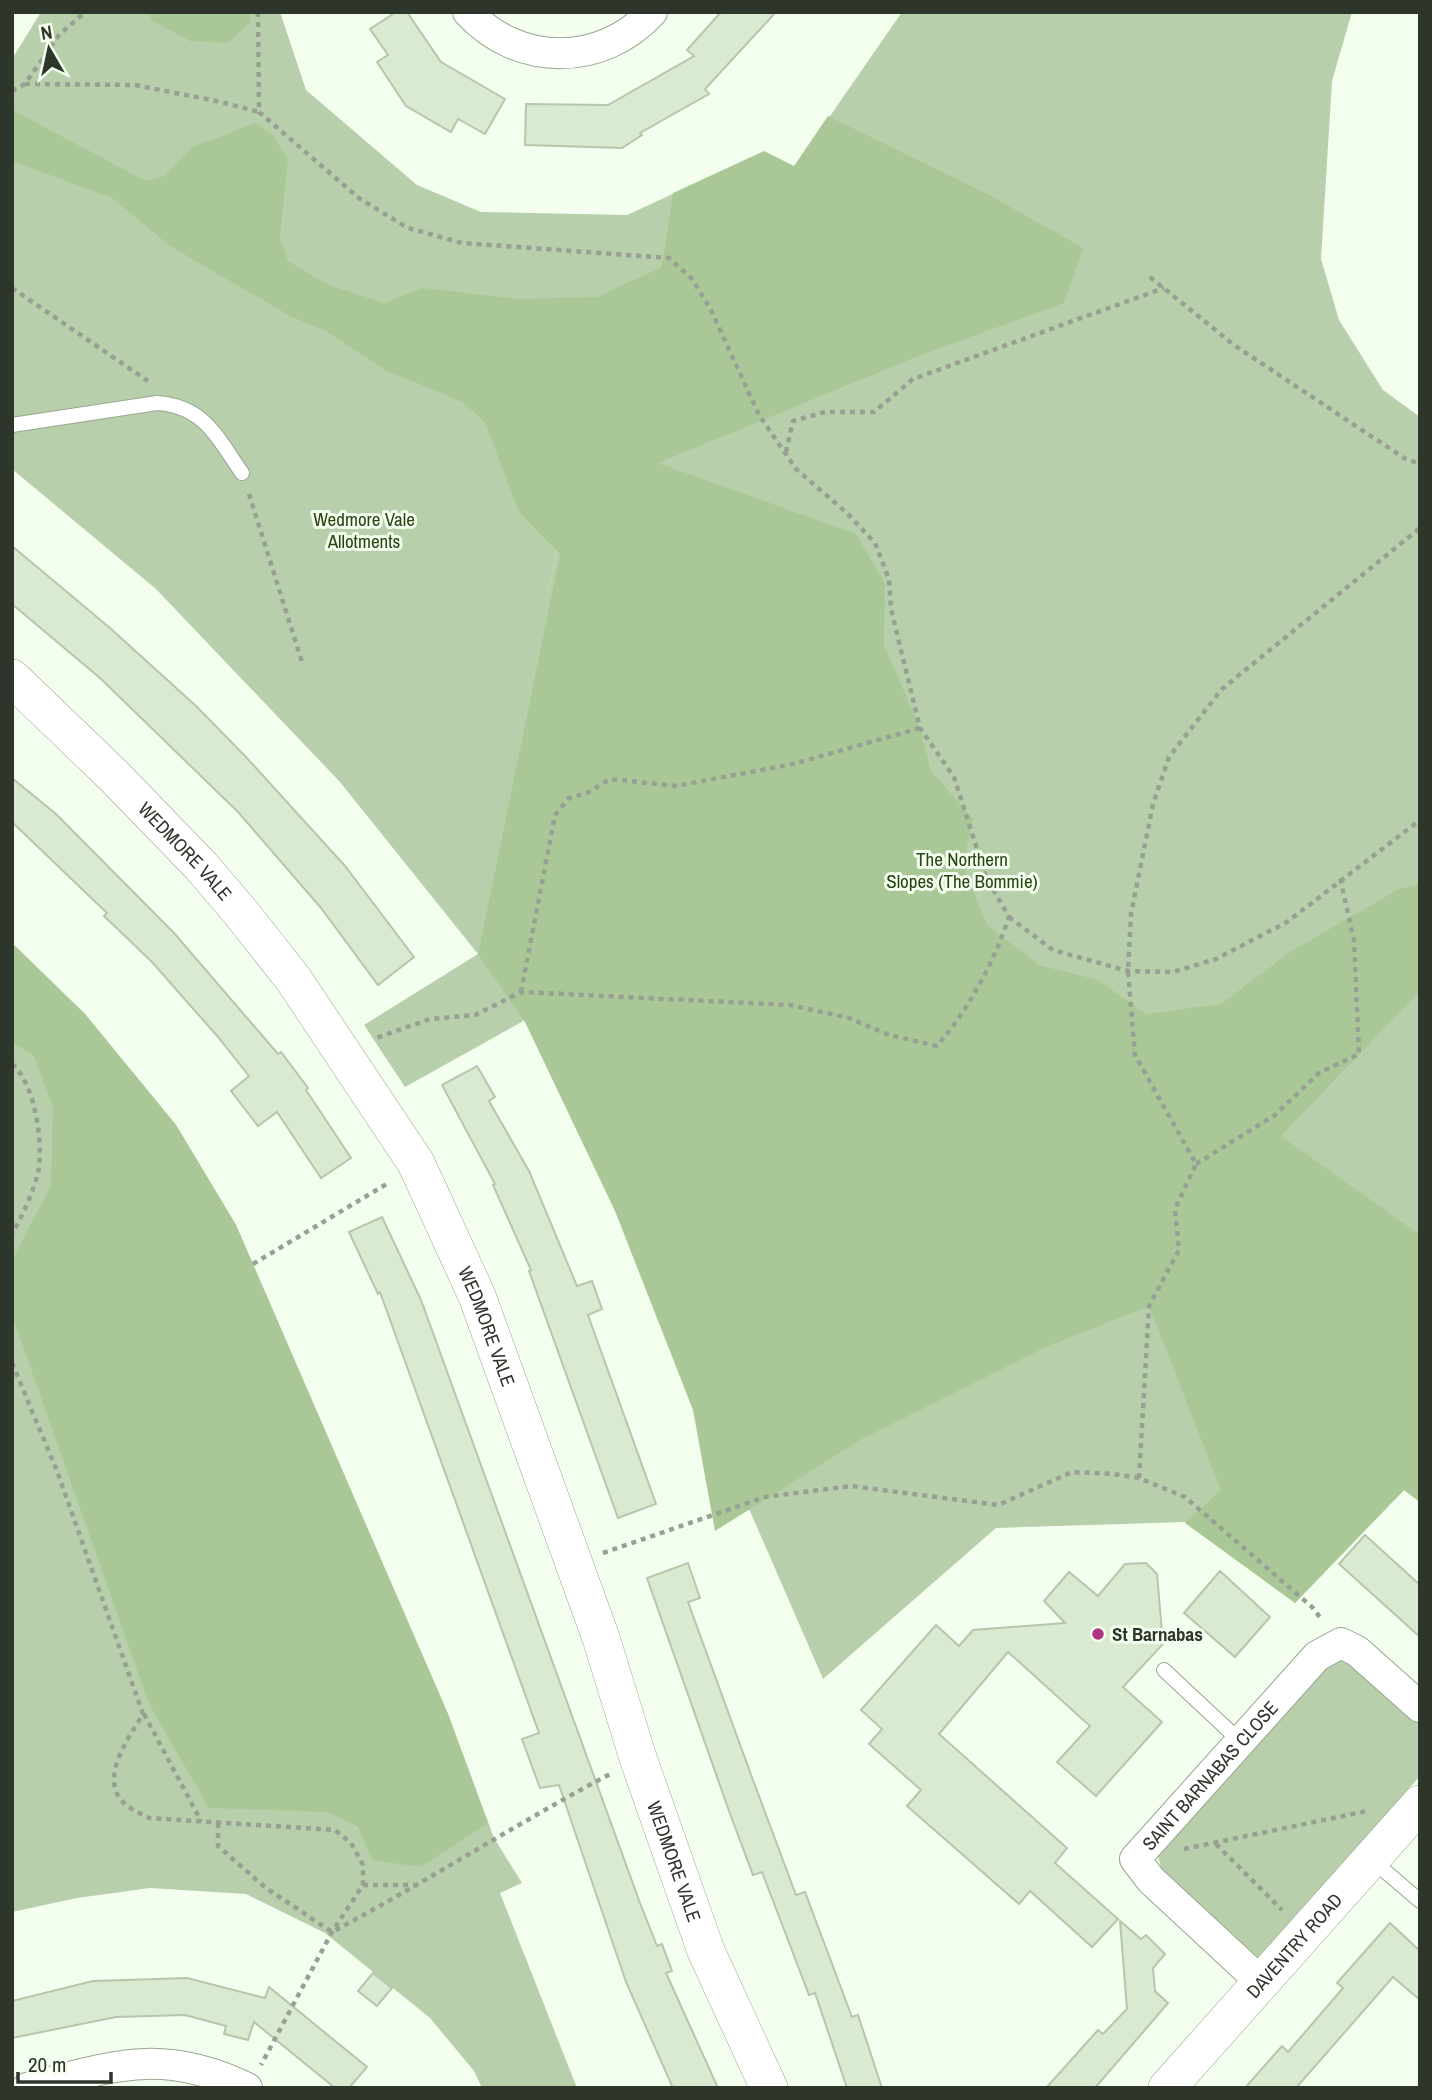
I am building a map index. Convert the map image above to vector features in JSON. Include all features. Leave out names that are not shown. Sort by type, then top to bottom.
[{"type":"street","points":[[468,12],[505,43],[539,52],[575,53],[612,44],[652,12]]},
{"type":"street","name":"WEDMORE VALE","points":[[12,678],[202,867],[294,980],[416,1163],[477,1296],[605,1650],[638,1758],[706,1951],[769,2088]]},
{"type":"street","points":[[1341,1643],[1357,1651],[1420,1707]]},
{"type":"street","name":"SAINT BARNABAS CLOSE","points":[[1262,1983],[1152,1880],[1135,1859],[1317,1656],[1341,1643]]},
{"type":"street","name":"DAVENTRY ROAD","points":[[1167,2088],[1413,1812]]},
{"type":"street","points":[[26,2088],[112,2067],[151,2062],[194,2067],[252,2079]]},
{"type":"lane","points":[[12,425],[157,403],[176,404],[204,419],[242,473]]},
{"type":"lane","points":[[1164,1670],[1240,1741]]},
{"type":"lane","points":[[1372,1860],[1420,1901]]},
{"type":"path","points":[[12,91],[25,84],[59,35],[85,12]]},
{"type":"path","points":[[258,12],[258,112]]},
{"type":"path","points":[[25,84],[135,85],[258,112],[360,199],[408,228],[462,243],[669,258],[691,279],[710,308],[759,415],[796,469],[848,514],[875,543],[889,579],[891,609],[920,728],[954,776],[986,877],[1009,917],[1053,950],[1128,971],[1173,972],[1216,959],[1287,922],[1340,878],[1420,820]]},
{"type":"path","points":[[1150,277],[1234,345],[1404,458],[1420,464]]},
{"type":"path","points":[[12,288],[149,382],[176,404]]},
{"type":"path","points":[[786,454],[793,421],[825,412],[874,412],[912,379],[1164,288]]},
{"type":"path","points":[[242,473],[302,662]]},
{"type":"path","points":[[1196,1164],[1135,1055],[1128,971],[1131,914],[1153,804],[1169,757],[1222,688],[1420,528]]},
{"type":"path","points":[[521,992],[555,815],[569,798],[587,793],[610,779],[676,786],[793,764],[920,728]]},
{"type":"path","points":[[1139,1478],[1149,1306],[1178,1250],[1175,1209],[1196,1164],[1275,1115],[1319,1073],[1359,1054],[1354,940],[1340,878]]},
{"type":"path","points":[[348,1060],[377,1036],[430,1019],[475,1015],[521,992],[790,1005],[849,1018],[889,1035],[936,1046],[958,1021],[989,970],[1009,917]]},
{"type":"path","points":[[12,1063],[20,1071],[37,1111],[38,1171],[12,1234]]},
{"type":"path","points":[[253,1264],[387,1184],[416,1163]]},
{"type":"path","points":[[12,1363],[57,1471],[144,1714],[201,1821]]},
{"type":"path","points":[[574,1562],[765,1497],[851,1486],[998,1505],[1072,1472],[1139,1478],[1163,1486],[1195,1505],[1312,1608],[1341,1643]]},
{"type":"path","points":[[144,1714],[121,1751],[115,1768],[115,1784],[123,1803],[149,1818],[335,1830],[351,1843],[363,1865],[363,1885],[332,1932],[252,2079]]},
{"type":"path","points":[[332,1932],[421,1884],[523,1820],[638,1758]]},
{"type":"path","points":[[1135,1859],[1389,1806],[1413,1812]]},
{"type":"path","points":[[218,1823],[218,1846],[266,1888],[332,1932]]},
{"type":"path","points":[[1216,1843],[1306,1934]]},
{"type":"path","points":[[363,1885],[421,1884]]},
{"type":"green space","name":"The Northern Slopes (The Bommie)","points":[[41,12],[280,12],[306,90],[417,185],[481,212],[627,215],[764,152],[794,168],[902,12],[1352,12],[1332,81],[1321,259],[1339,320],[1383,390],[1420,417],[1420,1502],[1404,1490],[1295,1603],[1185,1522],[996,1528],[823,1679],[750,1511],[694,1410],[616,1210],[525,1020],[405,1087],[364,1025],[478,954],[340,782],[156,589],[12,469],[12,119],[580,430],[543,619],[581,429],[12,118],[12,59]]},
{"type":"green space","points":[[150,12],[249,12],[250,23],[227,43],[190,41],[151,20]]},
{"type":"green space","points":[[12,110],[146,181],[164,176],[192,147],[256,123],[274,136],[288,160],[280,237],[288,261],[329,285],[384,303],[423,288],[519,299],[597,297],[662,267],[673,193],[764,151],[794,166],[828,116],[993,197],[1083,248],[1064,303],[921,355],[658,463],[856,534],[885,584],[884,645],[920,728],[931,771],[973,819],[963,866],[987,925],[1039,965],[1098,980],[1146,1014],[1221,1004],[1293,950],[1399,889],[1420,884],[1420,991],[1281,1136],[1420,1235],[1420,1502],[1404,1490],[1295,1603],[1185,1523],[1221,1490],[1149,1306],[1048,1346],[862,1439],[715,1531],[693,1410],[615,1211],[525,1022],[478,955],[560,554],[519,512],[485,422],[461,401],[387,371],[327,332],[290,316],[170,246],[112,198],[12,161]]},
{"type":"green space","points":[[12,943],[85,1014],[176,1125],[236,1225],[448,1714],[494,1838],[522,1883],[500,1893],[577,2088],[482,2088],[474,2071],[430,2018],[325,1933],[246,1894],[150,1888],[77,1898],[12,1912]]},
{"type":"green space","points":[[12,943],[85,1014],[176,1125],[236,1225],[448,1714],[488,1823],[421,1867],[372,1860],[358,1827],[327,1812],[209,1808],[149,1704],[12,1315],[12,1261],[51,1185],[53,1107],[34,1056],[12,1042]]},
{"type":"green space","points":[[1339,1648],[1420,1724],[1420,1776],[1258,1959],[1162,1872],[1158,1856],[1165,1838]]},
{"type":"building","points":[[396,12],[407,12],[441,62],[505,99],[485,134],[458,119],[451,132],[406,106],[377,62],[388,55],[370,29]]},
{"type":"building","points":[[721,12],[776,12],[705,89],[709,94],[640,133],[642,135],[622,148],[525,145],[526,104],[608,105],[694,56],[687,50]]},
{"type":"building","points":[[12,546],[110,628],[196,706],[246,757],[345,866],[414,957],[378,985],[321,908],[238,812],[100,678],[12,604]]},
{"type":"building","points":[[12,778],[56,814],[174,933],[278,1054],[281,1052],[308,1088],[306,1090],[351,1158],[321,1178],[277,1112],[258,1126],[231,1091],[249,1076],[218,1037],[152,962],[104,916],[107,913],[12,822]]},
{"type":"building","points":[[477,1066],[495,1097],[489,1101],[529,1171],[577,1286],[592,1281],[602,1309],[588,1315],[656,1504],[618,1518],[529,1271],[531,1270],[493,1185],[495,1184],[442,1085]]},
{"type":"building","points":[[382,1217],[421,1300],[640,1903],[657,1946],[662,1944],[672,1971],[666,1973],[718,2088],[673,2088],[626,1982],[559,1785],[540,1788],[522,1739],[539,1733],[380,1292],[378,1294],[349,1232]]},
{"type":"building","points":[[1365,1535],[1420,1585],[1420,1637],[1339,1564]]},
{"type":"building","points":[[688,1563],[700,1598],[688,1602],[753,1780],[796,1895],[805,1892],[852,2017],[858,2015],[882,2088],[847,2088],[815,1993],[809,1995],[762,1872],[753,1875],[729,1811],[647,1578]]},
{"type":"building","points":[[1146,1563],[1157,1574],[1163,1644],[1123,1687],[1162,1722],[1096,1796],[1057,1762],[1090,1726],[1008,1652],[939,1734],[1067,1848],[1055,1863],[1118,1919],[1092,1947],[1030,1891],[1019,1904],[907,1806],[921,1790],[869,1744],[882,1729],[861,1710],[936,1625],[959,1646],[973,1630],[1065,1623],[1044,1601],[1069,1572],[1098,1596],[1125,1564]]},
{"type":"building","points":[[1220,1571],[1270,1617],[1235,1657],[1184,1613]]},
{"type":"building","points":[[1120,1921],[1141,1939],[1146,1935],[1165,1954],[1153,1968],[1155,1991],[1168,2003],[1095,2088],[1046,2088],[1098,2030],[1103,2034],[1127,2009]]},
{"type":"building","points":[[1390,1923],[1420,1951],[1420,2000],[1393,1977],[1296,2088],[1245,2088],[1282,2046],[1288,2052],[1343,1988],[1337,1983]]},
{"type":"building","points":[[373,1973],[392,1988],[377,2006],[358,1991]]},
{"type":"building","points":[[187,1978],[265,1998],[269,1987],[367,2067],[349,2088],[335,2088],[254,2022],[248,2040],[224,2034],[226,2026],[185,2015],[116,2017],[12,2038],[12,2001],[93,1981]]},
{"type":"place","name":"St Barnabas","points":[[1098,1634]]},
{"type":"park label","name":"Wedmore Vale Allotments","points":[[364,530]]}]
